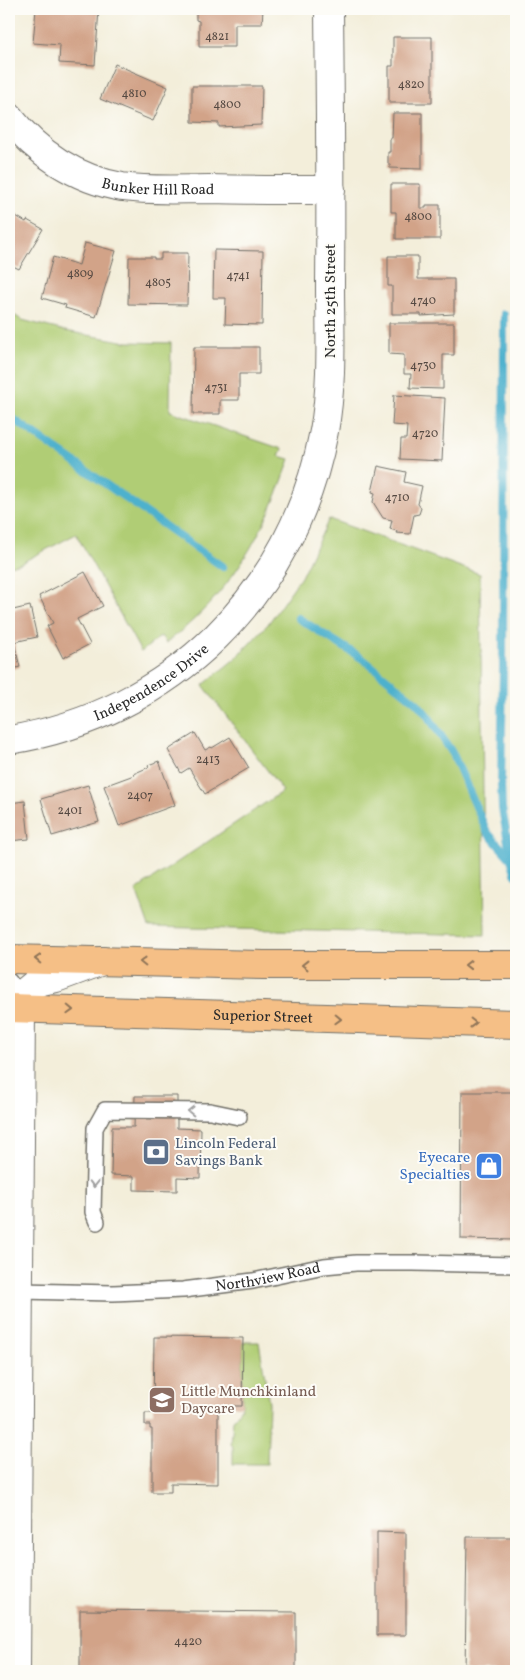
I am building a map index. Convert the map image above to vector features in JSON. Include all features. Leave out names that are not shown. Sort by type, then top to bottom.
[{"type":"main road","points":[[9,959],[264,965],[516,965]]},
{"type":"main road","name":"Superior Street","points":[[15,1008],[516,1024]]},
{"type":"street","name":"North 25th Street","points":[[264,580],[292,529],[305,499],[317,461],[324,428],[330,367],[329,9]]},
{"type":"street","name":"Bunker Hill Road","points":[[9,116],[29,140],[54,159],[84,176],[113,185],[152,189],[331,190]]},
{"type":"street","name":"Independence Drive","points":[[9,740],[49,732],[83,721],[110,710],[156,684],[199,652],[216,636],[252,597],[264,580]]},
{"type":"street","points":[[16,1671],[20,1291],[15,1008],[26,991],[37,982],[56,978],[103,961]]},
{"type":"lane","points":[[9,981],[15,990],[15,1008]]},
{"type":"lane","points":[[97,1222],[93,1212],[95,1128],[105,1110],[210,1111],[239,1117]]},
{"type":"lane","name":"Northview Road","points":[[20,1291],[112,1293],[183,1290],[253,1281],[324,1266],[356,1263],[413,1262],[516,1265]]},
{"type":"green space","points":[[9,312],[22,320],[65,331],[127,342],[171,343],[170,411],[282,449],[279,456],[290,459],[269,512],[243,561],[209,604],[166,643],[161,636],[141,652],[76,534],[21,563],[9,566]]},
{"type":"green space","points":[[329,519],[480,574],[485,935],[149,927],[136,890],[283,791],[203,685],[236,658],[268,624],[301,577]]},
{"type":"green space","points":[[243,1342],[259,1342],[269,1403],[267,1464],[233,1464],[233,1447],[231,1444],[233,1420],[242,1406]]},
{"type":"building","points":[[36,9],[99,9],[95,65],[59,63],[60,45],[33,43]]},
{"type":"building","points":[[196,9],[263,9],[262,24],[235,24],[235,47],[199,47],[199,21],[196,20]]},
{"type":"building","points":[[393,37],[432,37],[432,103],[389,103],[389,66],[393,66]]},
{"type":"building","points":[[115,64],[168,87],[153,121],[100,99]]},
{"type":"building","points":[[192,86],[262,86],[261,125],[219,127],[219,123],[192,122]]},
{"type":"building","points":[[393,113],[422,113],[422,169],[390,168],[388,152],[390,152],[390,138],[392,138]]},
{"type":"building","points":[[391,184],[420,184],[420,208],[426,208],[426,205],[440,205],[440,239],[396,239],[396,212],[391,212]]},
{"type":"building","points":[[9,212],[43,229],[19,269],[9,264]]},
{"type":"building","points":[[85,243],[116,251],[96,317],[65,308],[66,305],[42,298],[53,257],[79,265]]},
{"type":"building","points":[[214,250],[263,251],[262,325],[225,324],[226,298],[213,298]]},
{"type":"building","points":[[161,253],[188,253],[187,305],[128,304],[129,257],[154,257],[154,259],[161,259]]},
{"type":"building","points":[[388,256],[418,256],[418,279],[454,279],[454,314],[421,316],[421,314],[392,314],[392,286],[388,286]]},
{"type":"building","points":[[389,323],[454,323],[454,355],[443,355],[443,389],[410,388],[411,374],[404,374],[404,355],[389,354]]},
{"type":"building","points":[[194,347],[259,347],[259,374],[239,374],[239,400],[220,400],[220,414],[193,414]]},
{"type":"building","points":[[394,395],[445,398],[442,461],[400,459],[401,439],[406,439],[407,426],[392,425]]},
{"type":"building","points":[[378,466],[406,472],[404,482],[422,486],[418,504],[421,508],[419,514],[414,515],[410,534],[396,533],[397,531],[390,529],[392,520],[383,518],[373,502],[375,493],[372,492]]},
{"type":"building","points":[[85,572],[103,606],[77,619],[90,644],[63,658],[47,626],[53,623],[39,596]]},
{"type":"building","points":[[30,606],[37,637],[14,642],[20,667],[9,670],[9,611]]},
{"type":"building","points":[[195,733],[205,750],[230,737],[249,768],[205,794],[189,768],[181,773],[168,750]]},
{"type":"building","points":[[159,761],[175,805],[119,826],[104,786],[134,775],[149,767],[148,765]]},
{"type":"building","points":[[88,785],[99,822],[52,836],[41,799]]},
{"type":"building","points":[[25,801],[29,839],[9,841],[9,803]]},
{"type":"building","name":"Eyecare Specialties","points":[[462,1092],[516,1092],[516,1240],[461,1239]]},
{"type":"building","name":"Lincoln Federal Savings Bank","points":[[135,1096],[177,1096],[177,1128],[201,1129],[200,1178],[177,1177],[177,1191],[134,1190],[134,1176],[111,1175],[112,1127],[134,1127]]},
{"type":"building","name":"Little Munchkinland Daycare","points":[[154,1337],[243,1338],[242,1406],[218,1406],[218,1484],[171,1483],[171,1492],[152,1492],[152,1429],[150,1429],[150,1425],[145,1425],[145,1413],[153,1413]]},
{"type":"building","points":[[377,1532],[406,1533],[406,1635],[377,1635]]},
{"type":"building","points":[[467,1537],[516,1537],[516,1671],[465,1671]]},
{"type":"building","points":[[80,1610],[296,1612],[296,1671],[80,1671]]},
{"type":"waterway","points":[[504,314],[501,784],[502,808],[511,859],[516,875]]},
{"type":"waterway","points":[[9,416],[223,567]]},
{"type":"waterway","points":[[298,618],[363,659],[417,703],[453,754],[487,832],[510,858]]},
{"type":"place","name":"Lincoln Federal Savings Bank","points":[[156,1152]]},
{"type":"place","name":"Eyecare Specialties","points":[[489,1166]]},
{"type":"place","name":"Little Munchkinland Daycare","points":[[162,1400]]}]
